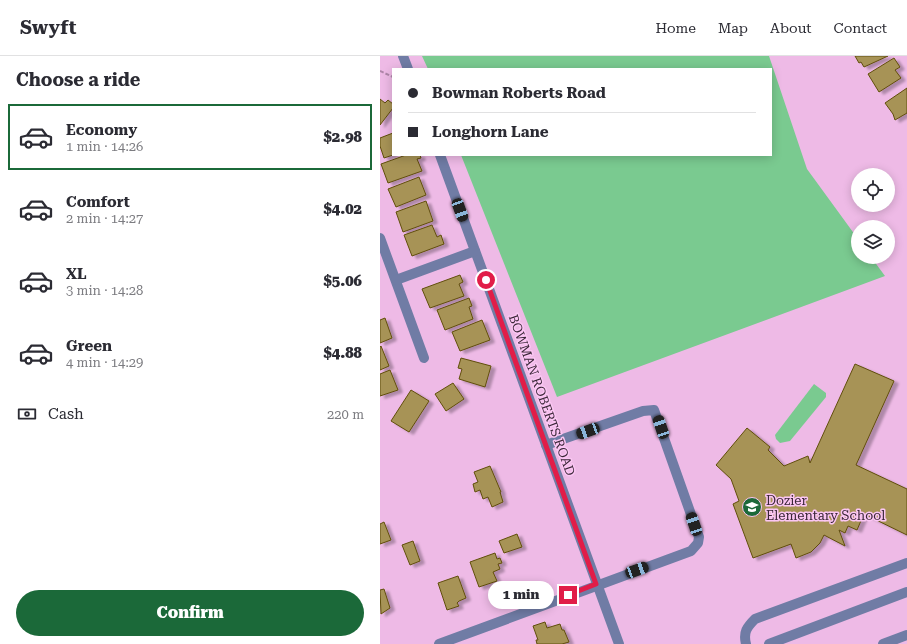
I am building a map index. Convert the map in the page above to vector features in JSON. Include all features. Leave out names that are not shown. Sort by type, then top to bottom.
[{"type":"street","points":[[403,56],[408,68]]},
{"type":"street","name":"BOWMAN ROBERTS ROAD","points":[[440,156],[619,644]]},
{"type":"street","points":[[380,238],[424,358]]},
{"type":"street","points":[[396,280],[475,251]]},
{"type":"street","points":[[439,644],[596,584],[691,551],[698,543],[699,537],[654,410],[643,411],[546,445]]},
{"type":"street","points":[[746,644],[744,638],[746,629],[755,619],[907,563]]},
{"type":"street","points":[[769,644],[907,592]]},
{"type":"street","points":[[883,644],[907,635]]},
{"type":"path","points":[[380,71],[392,77]]},
{"type":"green space","points":[[422,56],[769,56],[807,169],[851,229],[851,264],[876,264],[885,276],[557,397],[461,156],[772,156],[772,68],[428,68]]},
{"type":"green space","points":[[814,384],[826,393],[826,397],[790,441],[780,443],[776,439],[775,435]]},
{"type":"building","points":[[855,56],[888,56],[864,67],[861,62],[859,63]]},
{"type":"building","points":[[894,58],[900,67],[895,70],[901,78],[879,92],[868,74]]},
{"type":"building","points":[[907,88],[907,113],[895,120],[893,114],[885,103]]},
{"type":"building","points":[[380,99],[385,103],[388,100],[392,103],[392,109],[380,125]]},
{"type":"building","points":[[392,133],[392,155],[384,158],[380,146],[380,138]]},
{"type":"building","points":[[403,156],[420,156],[421,158],[417,159],[422,171],[388,183],[381,164]]},
{"type":"building","points":[[419,177],[426,195],[396,207],[388,189]]},
{"type":"building","points":[[426,201],[433,221],[403,232],[396,212]]},
{"type":"building","points":[[432,225],[437,237],[441,235],[444,244],[412,256],[404,235]]},
{"type":"building","points":[[460,275],[463,282],[459,284],[464,296],[430,308],[422,289]]},
{"type":"building","points":[[469,298],[472,306],[469,307],[473,319],[445,330],[437,310]]},
{"type":"building","points":[[385,318],[392,338],[380,343],[380,320]]},
{"type":"building","points":[[482,320],[490,340],[460,351],[452,332]]},
{"type":"building","points":[[381,346],[389,366],[380,370],[380,347]]},
{"type":"building","points":[[461,358],[491,366],[485,387],[459,379],[462,369],[458,368]]},
{"type":"building","points":[[855,364],[894,381],[856,465],[907,489],[907,535],[866,515],[863,516],[857,530],[848,526],[845,533],[839,530],[845,546],[824,535],[820,543],[811,552],[796,558],[791,544],[753,558],[733,504],[739,501],[731,479],[716,465],[747,428],[770,447],[768,450],[784,466],[808,456],[810,463]]},
{"type":"building","points":[[390,370],[398,390],[380,396],[380,374]]},
{"type":"building","points":[[453,383],[464,399],[446,411],[435,394]]},
{"type":"building","points":[[411,390],[429,401],[409,432],[391,421]]},
{"type":"building","points":[[490,466],[501,492],[503,502],[492,507],[488,497],[483,499],[480,490],[475,492],[473,484],[478,482],[474,472]]},
{"type":"building","points":[[384,522],[391,540],[380,544],[380,524]]},
{"type":"building","points":[[517,534],[522,547],[504,553],[499,541]]},
{"type":"building","points":[[413,541],[420,561],[410,565],[402,545]]},
{"type":"building","points":[[495,553],[497,559],[500,558],[502,563],[498,564],[500,569],[493,572],[497,581],[479,587],[470,562]]},
{"type":"building","points":[[458,576],[466,598],[457,603],[459,606],[447,610],[438,583]]},
{"type":"building","points":[[384,589],[390,608],[381,614],[380,590]]},
{"type":"building","points":[[545,622],[547,628],[560,624],[569,642],[562,644],[537,644],[536,640],[538,640],[533,626]]},
{"type":"place","name":"Dozier Elementary School","points":[[752,507]]},
{"type":"route","points":[[486,280],[596,584],[568,595]]}]
